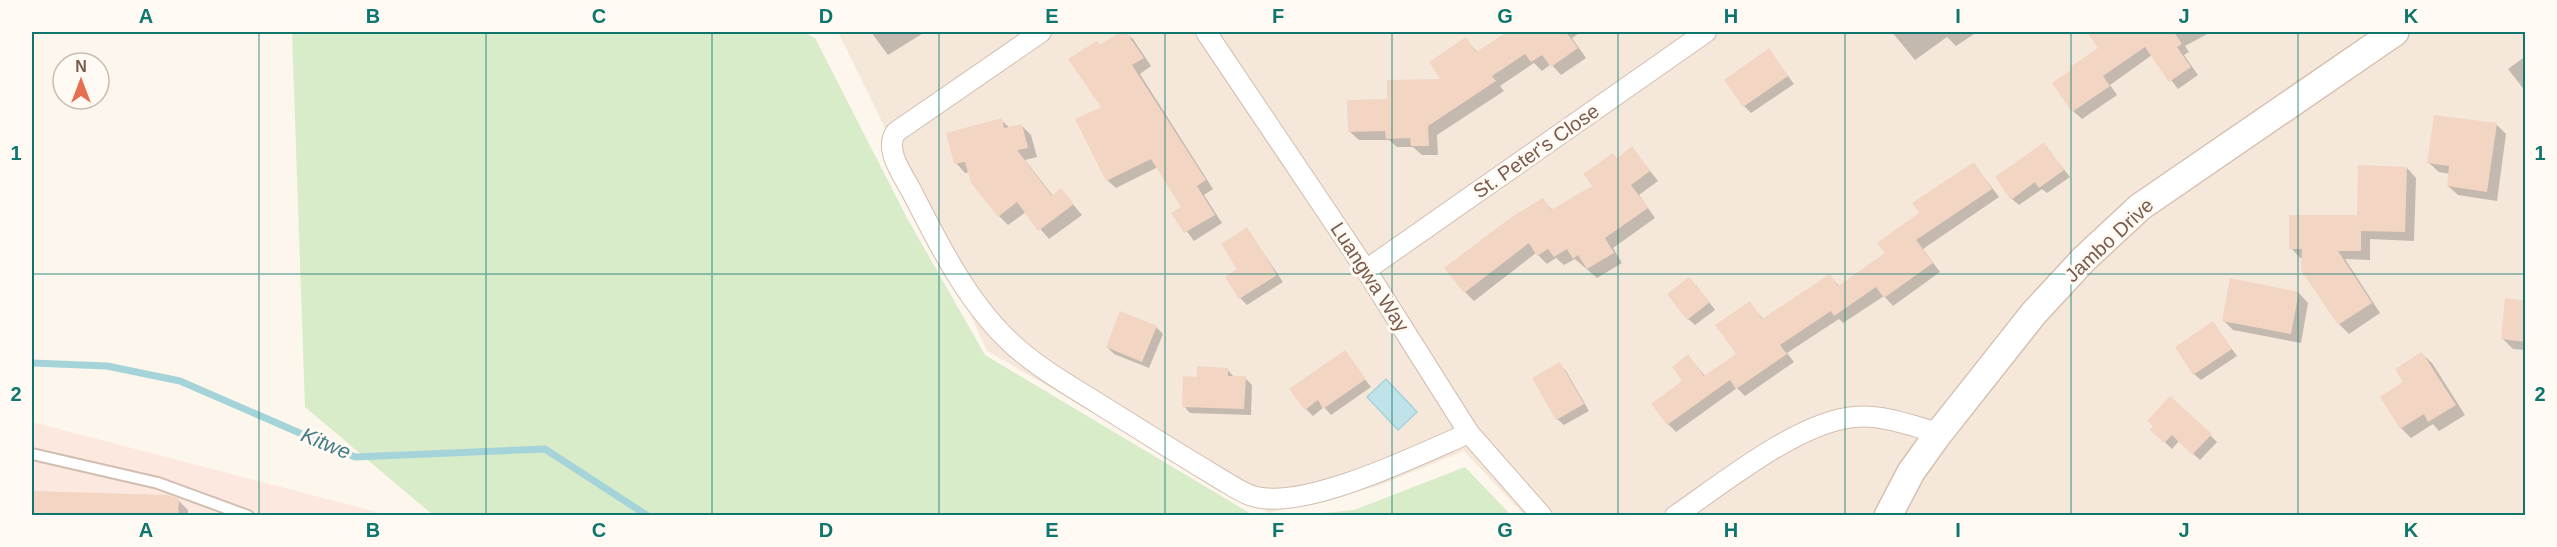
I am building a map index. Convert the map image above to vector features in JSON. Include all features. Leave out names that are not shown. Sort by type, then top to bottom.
[{"type":"main road","name":"Jambo Drive","points":[[1888,516],[1911,472],[1939,433],[2034,313],[2083,260],[2140,207],[2395,32]]},
{"type":"street","points":[[1041,32],[896,132],[890,143],[893,156],[950,261],[984,314],[1007,339],[1055,376],[1227,483],[1255,497],[1282,499],[1306,496],[1398,463],[1469,433]]},
{"type":"street","name":"Luangwa Way","points":[[1206,32],[1366,270],[1469,433],[1542,516]]},
{"type":"street","name":"St. Peter's Close","points":[[1366,270],[1706,32]]},
{"type":"street","points":[[1675,516],[1789,440],[1817,426],[1854,417],[1878,417],[1939,433]]},
{"type":"lane","points":[[32,454],[158,483],[248,516]]},
{"type":"shaded area","points":[[838,32],[2525,32],[2525,515],[1524,515],[1464,451],[1378,486],[1269,513],[987,351],[877,111]]},
{"type":"shaded area","points":[[32,422],[373,511],[380,515],[32,515]]},
{"type":"green space","points":[[292,32],[804,32],[815,38],[907,218],[985,355],[1253,515],[433,515],[305,407]]},
{"type":"green space","points":[[1465,467],[1511,515],[1303,515],[1354,510]]},
{"type":"water","points":[[1386,379],[1417,412],[1398,430],[1367,397]]},
{"type":"building","points":[[1120,32],[1126,32],[1144,58],[1132,65],[1206,180],[1197,186],[1215,215],[1184,233],[1171,213],[1181,207],[1151,159],[1106,181],[1075,119],[1101,107],[1068,59],[1097,41],[1100,45]]},
{"type":"building","points":[[1507,32],[1566,32],[1578,48],[1551,67],[1542,55],[1531,62],[1525,54],[1492,76],[1496,81],[1428,126],[1429,146],[1411,146],[1410,138],[1386,139],[1385,131],[1348,132],[1347,100],[1387,99],[1387,80],[1440,79],[1429,62],[1466,37],[1476,52]]},
{"type":"building","points":[[2087,32],[2174,32],[2182,44],[2177,47],[2191,67],[2169,82],[2145,47],[2103,76],[2110,86],[2072,112],[2052,83],[2071,70],[2070,67],[2098,48]]},
{"type":"building","points":[[1769,48],[1788,76],[1743,107],[1724,80]]},
{"type":"building","points":[[2434,115],[2497,123],[2487,192],[2447,186],[2449,166],[2427,163]]},
{"type":"building","points":[[1002,118],[1004,128],[1022,124],[1028,148],[1017,150],[1052,196],[1061,188],[1074,204],[1038,231],[1017,202],[998,217],[971,183],[965,162],[954,164],[946,133]]},
{"type":"building","points":[[2044,142],[2064,170],[2039,188],[2035,182],[2011,200],[1995,177]]},
{"type":"building","points":[[1632,146],[1650,171],[1631,185],[1648,208],[1605,238],[1614,253],[1587,269],[1578,255],[1573,259],[1567,249],[1554,257],[1548,249],[1537,256],[1529,243],[1464,293],[1444,268],[1510,218],[1543,198],[1551,210],[1592,186],[1583,174],[1613,153],[1617,158]]},
{"type":"building","points":[[1974,162],[1992,189],[1916,240],[1933,263],[1884,298],[1876,287],[1834,316],[1831,311],[1780,345],[1787,354],[1736,389],[1730,380],[1667,425],[1651,404],[1682,381],[1672,367],[1688,354],[1704,376],[1736,354],[1715,325],[1750,301],[1762,319],[1830,274],[1838,286],[1885,253],[1877,243],[1919,213],[1912,203]]},
{"type":"building","points":[[2358,165],[2407,167],[2405,232],[2361,231],[2361,251],[2338,251],[2372,303],[2338,325],[2301,270],[2302,249],[2289,249],[2289,215],[2357,215]]},
{"type":"building","points":[[1247,227],[1277,275],[1239,299],[1225,277],[1237,269],[1221,244]]},
{"type":"building","points":[[1689,277],[1710,302],[1687,320],[1667,294]]},
{"type":"building","points":[[2230,278],[2299,292],[2291,334],[2222,321]]},
{"type":"building","points":[[2505,298],[2526,301],[2526,342],[2501,339]]},
{"type":"building","points":[[1120,311],[1157,326],[1142,362],[1106,347]]},
{"type":"building","points":[[2213,321],[2232,349],[2193,375],[2175,347]]},
{"type":"building","points":[[1345,350],[1366,379],[1323,409],[1318,400],[1305,410],[1289,389]]},
{"type":"building","points":[[2422,352],[2456,405],[2428,422],[2424,414],[2400,429],[2380,397],[2403,382],[2395,369]]},
{"type":"building","points":[[1560,362],[1584,404],[1556,420],[1532,378]]},
{"type":"building","points":[[1197,366],[1228,368],[1228,376],[1246,376],[1244,409],[1182,407],[1183,376],[1197,377]]},
{"type":"building","points":[[2170,396],[2212,434],[2192,455],[2172,435],[2164,443],[2150,430],[2153,426],[2147,421]]},
{"type":"building","points":[[32,491],[169,495],[179,499],[178,516],[32,516]]},
{"type":"waterway","name":"Kitwe","points":[[32,363],[107,366],[180,381],[355,457],[545,449],[648,516]]}]
